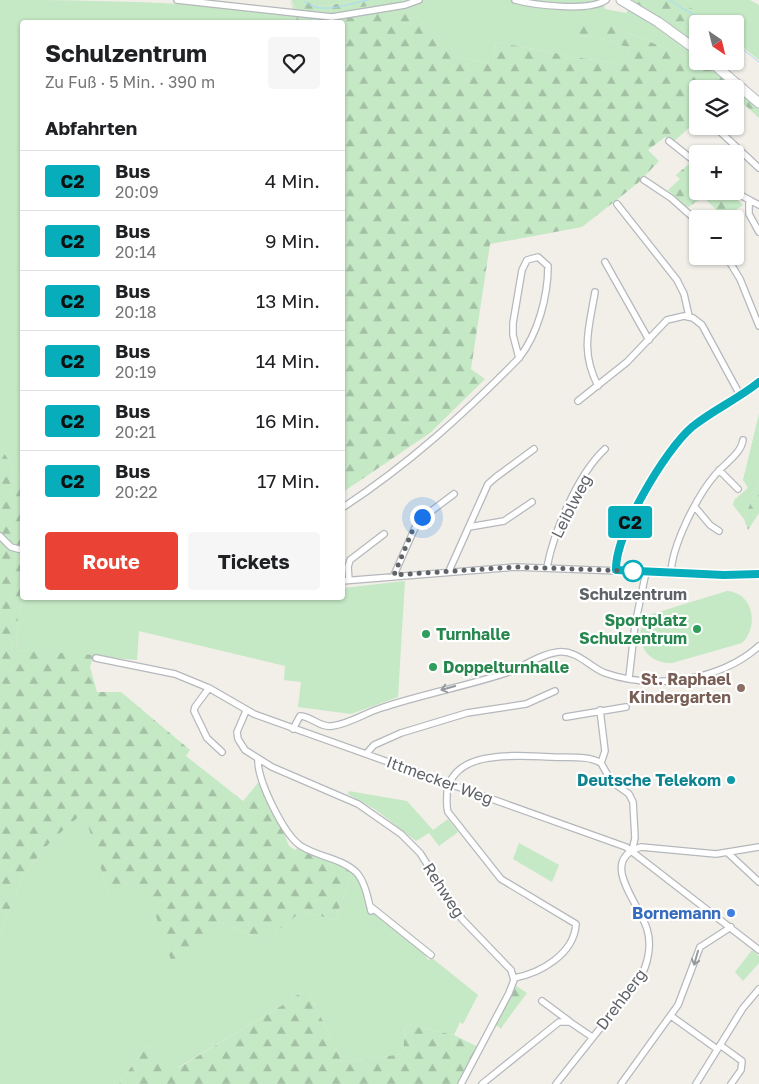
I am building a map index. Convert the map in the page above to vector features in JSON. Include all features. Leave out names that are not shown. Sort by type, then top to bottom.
[{"type":"main road","points":[[621,0],[689,45]]},
{"type":"main road","points":[[720,70],[759,103]]},
{"type":"street","points":[[177,0],[332,18],[405,5],[419,0]]},
{"type":"street","points":[[515,0],[551,7],[598,4],[606,0]]},
{"type":"street","points":[[724,135],[759,168]]},
{"type":"street","points":[[669,141],[689,157]]},
{"type":"street","points":[[644,180],[672,198],[689,214]]},
{"type":"street","points":[[744,198],[759,205]]},
{"type":"street","points":[[749,201],[749,214],[759,232]]},
{"type":"street","points":[[617,204],[677,280],[684,294],[689,316],[704,329],[740,395]]},
{"type":"street","points":[[345,506],[446,431],[519,358],[527,348],[536,327],[548,266],[538,257],[527,260],[522,270],[512,331],[519,358]]},
{"type":"street","points":[[605,262],[649,340]]},
{"type":"street","points":[[731,265],[740,279],[759,326]]},
{"type":"street","points":[[595,292],[586,350],[589,368],[598,386]]},
{"type":"street","points":[[578,400],[630,359],[670,318],[689,316]]},
{"type":"street","points":[[616,570],[620,542],[651,482],[673,448],[693,427],[759,382]]},
{"type":"street","points":[[671,573],[675,550],[695,507],[708,484],[740,449],[744,440]]},
{"type":"street","points":[[450,571],[490,482],[534,449]]},
{"type":"street","name":"Leiblweg","points":[[547,567],[553,542],[580,484],[605,449]]},
{"type":"street","points":[[719,470],[738,489]]},
{"type":"street","points":[[394,575],[415,525],[441,501],[454,494]]},
{"type":"street","points":[[469,527],[504,521],[532,502]]},
{"type":"street","points":[[695,507],[710,525],[719,531]]},
{"type":"street","points":[[384,534],[350,560],[346,580],[450,571],[547,567],[671,573],[759,574]]},
{"type":"street","points":[[0,536],[11,547],[20,550]]},
{"type":"street","points":[[628,678],[634,632],[646,572]]},
{"type":"street","points":[[293,728],[300,716],[326,726],[334,726],[381,708],[506,672],[547,655],[561,652],[576,655],[604,673],[628,678],[672,680],[706,675],[733,665],[759,646]]},
{"type":"street","name":"Ittmecker Weg","points":[[96,658],[175,674],[209,688],[246,711],[632,850],[637,857],[759,950]]},
{"type":"street","points":[[209,688],[194,711],[208,740],[222,752]]},
{"type":"street","points":[[366,754],[374,744],[400,733],[467,713],[526,704],[555,691]]},
{"type":"street","points":[[566,717],[626,707]]},
{"type":"street","points":[[461,1084],[507,998],[514,978],[560,957],[569,944],[576,924],[516,889],[494,871],[448,812],[446,804],[449,783],[454,774],[465,767],[495,756],[577,758],[594,760],[601,764],[605,750],[600,710]]},
{"type":"street","name":"Rehweg","points":[[246,711],[239,724],[237,736],[245,750],[258,760],[358,804],[402,834],[420,853],[455,910],[506,962],[514,978]]},
{"type":"street","points":[[258,760],[261,778],[289,834],[301,846],[354,870],[361,878],[370,908],[431,955]]},
{"type":"street","name":"Drehberg","points":[[556,1084],[640,978],[647,963],[648,930],[622,875],[622,862],[632,850],[636,838],[631,798],[611,781],[601,764]]},
{"type":"street","points":[[632,850],[643,847],[712,854],[759,847]]},
{"type":"street","points":[[728,853],[759,882]]},
{"type":"street","points":[[621,1084],[671,1016],[686,989],[700,947],[731,928]]},
{"type":"street","points":[[696,1084],[743,1008],[759,989]]},
{"type":"street","points":[[542,1001],[592,1037]]},
{"type":"street","points":[[671,1016],[742,1061],[741,1070],[731,1084]]},
{"type":"street","points":[[482,1084],[556,1024],[564,1021],[570,1022]]},
{"type":"green space","points":[[0,0],[148,2],[296,14],[289,0],[296,10],[408,0],[602,0],[605,9],[626,13],[629,8],[689,50],[689,58],[614,27],[575,36],[595,37],[630,48],[620,65],[496,42],[493,65],[461,57],[405,5],[354,15],[297,15],[297,20],[20,20],[20,477],[0,447]]},
{"type":"green space","points":[[291,0],[304,0],[327,6],[356,0],[407,0],[334,11],[296,10]]},
{"type":"green space","points":[[304,0],[356,0],[327,6]]},
{"type":"green space","points":[[628,0],[680,0],[701,15],[689,15],[689,42]]},
{"type":"green space","points":[[679,0],[750,0],[759,5],[759,60],[744,48],[744,15],[700,15]]},
{"type":"green space","points":[[405,5],[461,57],[493,65],[496,42],[620,65],[630,48],[595,37],[574,36],[573,25],[614,27],[689,58],[689,70],[715,70],[726,80],[689,80],[689,128],[673,142],[665,137],[648,150],[659,161],[638,183],[582,227],[490,244],[471,369],[485,379],[430,433],[345,491],[345,20],[297,20],[296,14],[354,15]]},
{"type":"green space","points":[[744,96],[759,109],[759,118],[744,104]]},
{"type":"green space","points":[[689,164],[689,200],[699,200],[687,208],[668,190],[680,179],[676,175]]},
{"type":"green space","points":[[706,200],[738,200],[743,205],[736,210],[717,210]]},
{"type":"green space","points":[[759,414],[759,482],[744,519],[733,505],[734,500],[748,488],[743,480]]},
{"type":"green space","points":[[0,447],[20,477],[20,600],[22,600],[18,614],[16,650],[94,655],[90,667],[97,692],[121,692],[190,750],[186,756],[243,801],[258,783],[268,794],[289,846],[295,850],[298,847],[335,862],[352,873],[335,920],[302,911],[265,941],[222,923],[172,963],[145,884],[109,895],[84,812],[52,840],[23,875],[0,936]]},
{"type":"green space","points":[[759,482],[759,513],[748,530],[744,519]]},
{"type":"green space","points":[[405,581],[398,697],[351,714],[298,707],[301,682],[284,680],[285,666],[139,631],[137,660],[16,650],[18,614],[22,600],[345,600],[345,588]]},
{"type":"green space","name":"Sportplatz Schulzentrum","points":[[727,591],[736,593],[743,598],[751,612],[751,628],[742,643],[672,663],[662,662],[647,654],[643,647],[641,631],[643,623],[649,615]]},
{"type":"green space","points":[[349,791],[407,801],[433,830],[448,819],[458,832],[439,846],[429,833],[416,841],[376,810],[348,794]]},
{"type":"green space","points":[[84,811],[109,895],[145,883],[222,923],[265,941],[302,911],[335,920],[352,873],[358,878],[370,914],[377,912],[420,947],[428,960],[432,958],[478,995],[463,1024],[460,1022],[454,1035],[405,1024],[403,1054],[342,1062],[307,988],[286,1003],[177,1068],[147,1045],[119,1084],[0,1084],[0,936],[23,875],[52,840]]},
{"type":"green space","points":[[519,843],[559,865],[552,882],[513,859]]},
{"type":"green space","points":[[752,950],[759,956],[759,963],[743,981],[735,972]]},
{"type":"green space","points":[[515,985],[527,993],[501,1028],[494,1025]]},
{"type":"green space","points":[[307,988],[342,1062],[403,1054],[405,1024],[454,1035],[476,1046],[483,1039],[459,1084],[119,1084],[147,1045],[178,1068],[286,1003]]},
{"type":"waterway","points":[[303,0],[317,8],[334,8],[368,0]]},
{"type":"waterway","points":[[670,0],[695,15]]},
{"type":"waterway","points":[[744,50],[759,62]]},
{"type":"bus line","name":"C2","points":[[759,382],[719,408],[679,440],[660,466],[620,542],[616,565],[616,570],[699,575],[759,574]]},
{"type":"place","name":"Schulzentrum","points":[[633,571]]},
{"type":"place","name":"Sportplatz Schulzentrum","points":[[697,629]]},
{"type":"place","name":"Turnhalle","points":[[426,634]]},
{"type":"place","name":"Doppelturnhalle","points":[[433,667]]},
{"type":"place","name":"St. Raphael Kindergarten","points":[[741,688]]},
{"type":"place","name":"Deutsche Telekom","points":[[731,780]]},
{"type":"place","name":"Bornemann","points":[[731,913]]},
{"type":"route","points":[[422,517],[410,534],[394,575],[515,567],[633,571]]}]
